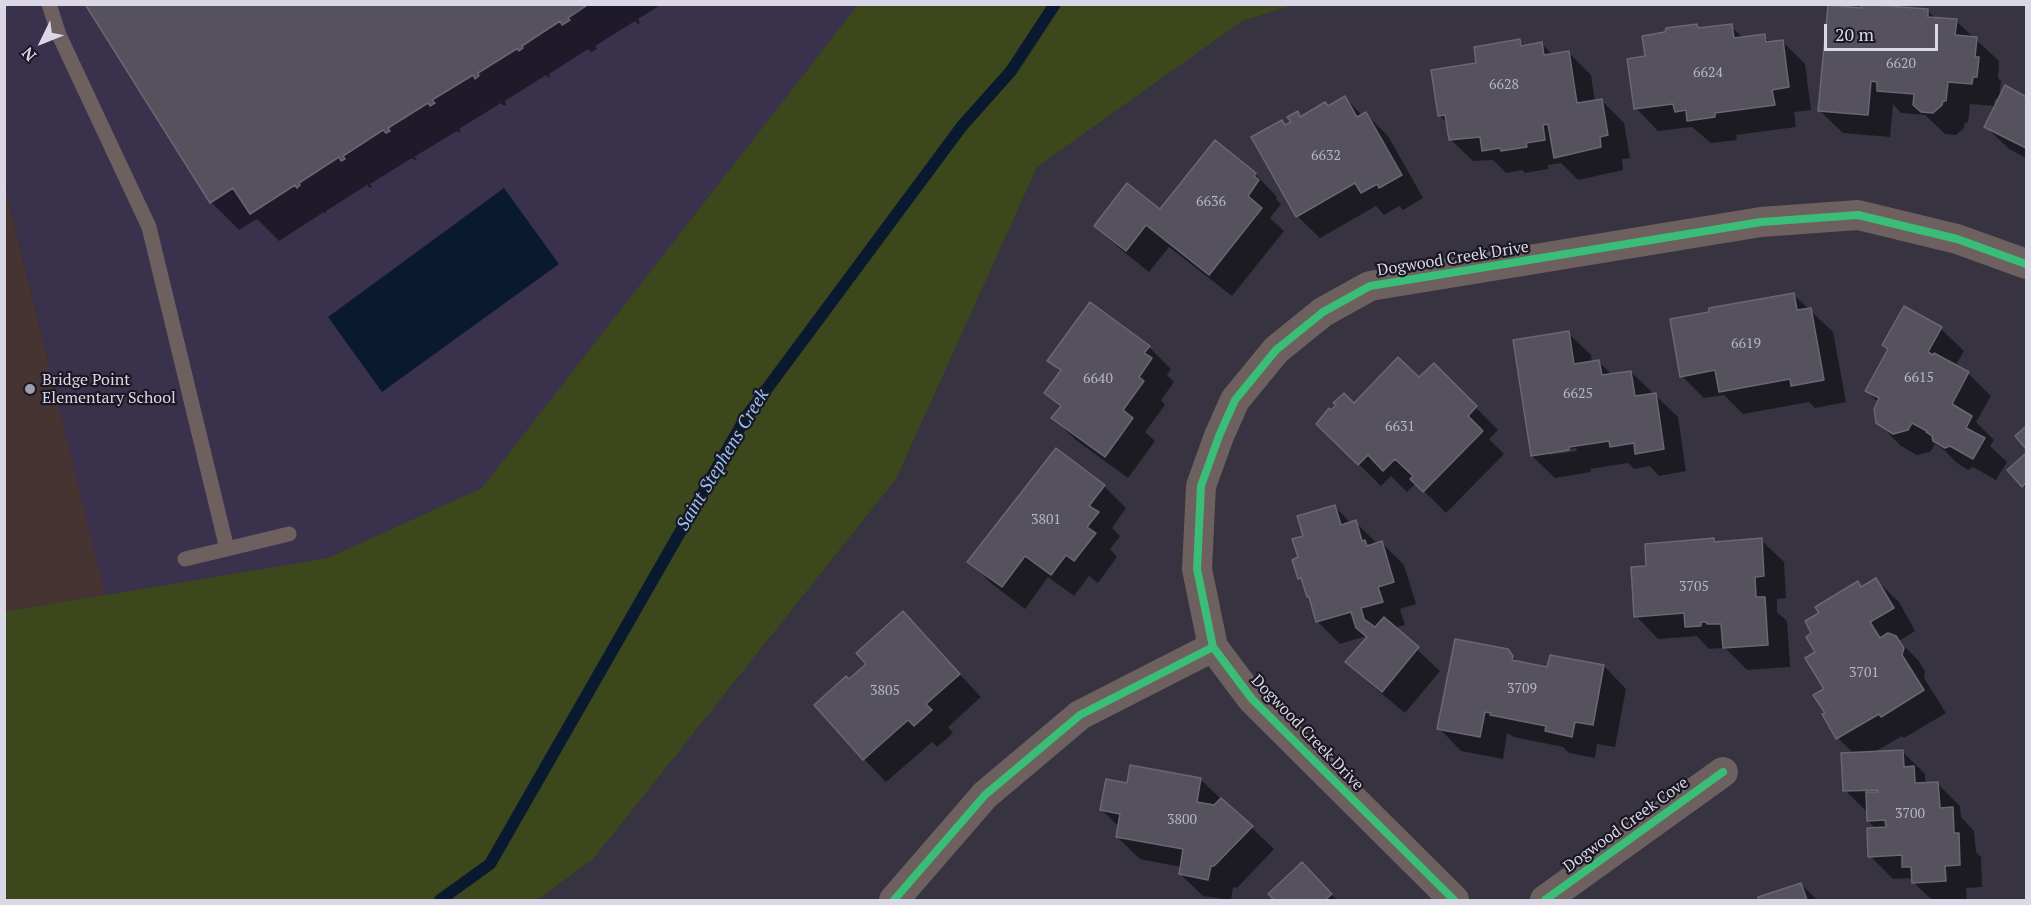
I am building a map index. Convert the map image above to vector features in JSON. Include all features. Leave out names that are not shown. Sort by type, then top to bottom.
[{"type":"street","name":"Dogwood Creek Drive","points":[[1454,900],[1252,699],[1213,647],[1197,569],[1201,486],[1235,400],[1276,350],[1323,312],[1370,286],[1761,222],[1858,215],[1957,239],[2026,264]]},
{"type":"street","points":[[894,900],[985,795],[1080,716],[1213,647]]},
{"type":"street","name":"Dogwood Creek Cove","points":[[1545,900],[1723,772]]},
{"type":"lane","points":[[49,4],[59,35],[149,227],[226,549]]},
{"type":"lane","points":[[185,559],[289,534]]},
{"type":"shaded area","points":[[4,5],[858,5],[482,488],[328,558],[105,595],[5,182]]},
{"type":"shaded area","name":"Bridge Point Elementary School","points":[[4,182],[105,595],[5,650],[4,650]]},
{"type":"green space","points":[[858,5],[1293,5],[1242,21],[1037,167],[896,479],[593,859],[537,900],[5,900],[5,612],[328,558],[482,488]]},
{"type":"water","points":[[504,188],[559,264],[382,392],[328,317]]},
{"type":"building","points":[[85,4],[589,4],[568,18],[570,20],[562,25],[560,21],[522,46],[523,48],[519,51],[518,48],[478,73],[479,76],[475,79],[473,75],[432,100],[435,103],[430,106],[428,103],[388,128],[390,131],[386,133],[383,130],[343,156],[345,159],[341,161],[339,157],[299,183],[297,188],[295,185],[250,214],[233,188],[210,203]]},
{"type":"building","points":[[1861,4],[1928,9],[1928,17],[1957,19],[1955,35],[1977,37],[1975,57],[1979,57],[1977,77],[1973,77],[1972,84],[1948,82],[1946,101],[1943,101],[1933,113],[1921,112],[1913,105],[1914,94],[1877,91],[1877,82],[1871,81],[1868,115],[1818,111],[1828,5],[1861,8]]},
{"type":"building","points":[[1697,24],[1698,28],[1732,24],[1734,38],[1765,34],[1766,42],[1783,40],[1789,87],[1772,90],[1775,105],[1715,113],[1715,117],[1687,121],[1686,110],[1675,112],[1673,104],[1634,109],[1627,59],[1645,56],[1642,36],[1665,32],[1666,28]]},
{"type":"building","points":[[1520,39],[1521,46],[1542,42],[1544,55],[1569,51],[1577,103],[1602,99],[1608,135],[1600,137],[1601,147],[1554,158],[1548,124],[1543,125],[1545,140],[1526,143],[1527,147],[1482,151],[1480,137],[1449,140],[1445,115],[1438,116],[1431,70],[1476,63],[1474,47]]},
{"type":"building","points":[[2005,85],[2026,97],[2026,148],[1984,127]]},
{"type":"building","points":[[1345,96],[1357,117],[1366,112],[1402,175],[1379,188],[1377,184],[1361,193],[1355,183],[1296,217],[1251,137],[1282,120],[1285,125],[1291,122],[1287,117],[1298,111],[1300,117],[1325,102],[1328,106]]},
{"type":"building","points":[[1215,140],[1256,173],[1254,176],[1259,180],[1248,196],[1262,208],[1209,275],[1146,225],[1126,251],[1094,226],[1127,183],[1160,209]]},
{"type":"building","points":[[1794,293],[1797,310],[1811,308],[1824,380],[1791,386],[1790,379],[1719,392],[1715,370],[1680,377],[1670,319],[1709,312],[1709,308]]},
{"type":"building","points":[[1090,302],[1150,346],[1144,353],[1152,358],[1139,377],[1144,381],[1123,410],[1133,418],[1105,457],[1051,418],[1061,406],[1044,393],[1061,370],[1047,361]]},
{"type":"building","points":[[1904,306],[1942,327],[1928,352],[1969,372],[1952,404],[1972,416],[1966,428],[1985,438],[1973,459],[1950,446],[1945,448],[1933,441],[1927,431],[1912,423],[1908,430],[1893,434],[1876,423],[1874,409],[1879,398],[1865,391],[1888,349],[1882,345]]},
{"type":"building","points":[[1569,331],[1574,364],[1599,360],[1602,375],[1631,371],[1635,396],[1656,393],[1664,449],[1635,454],[1634,443],[1610,447],[1609,441],[1531,456],[1513,340]]},
{"type":"building","points":[[1398,357],[1419,377],[1434,363],[1477,406],[1468,416],[1483,431],[1423,492],[1410,479],[1413,476],[1395,459],[1383,471],[1368,455],[1358,465],[1316,424],[1329,408],[1331,410],[1336,405],[1333,403],[1344,393],[1354,403]]},
{"type":"building","points":[[2026,426],[2026,449],[2015,436]]},
{"type":"building","points":[[1056,448],[1105,485],[1089,506],[1099,512],[1087,527],[1096,533],[1074,561],[1066,555],[1051,575],[1025,556],[1002,587],[967,562]]},
{"type":"building","points":[[2026,453],[2026,483],[2022,487],[2007,470]]},
{"type":"building","points":[[1335,505],[1341,525],[1356,520],[1362,541],[1365,540],[1367,546],[1382,541],[1394,582],[1378,587],[1383,602],[1361,608],[1364,619],[1375,627],[1384,617],[1419,647],[1382,692],[1345,662],[1367,637],[1356,628],[1351,612],[1316,622],[1309,597],[1307,597],[1301,578],[1298,579],[1292,560],[1298,557],[1292,539],[1303,536],[1297,516]]},
{"type":"building","points":[[1714,538],[1714,542],[1762,538],[1764,576],[1755,577],[1756,597],[1765,597],[1768,645],[1723,648],[1721,624],[1701,622],[1701,626],[1685,627],[1684,613],[1634,617],[1631,567],[1646,566],[1645,544]]},
{"type":"building","points":[[1876,578],[1894,608],[1870,622],[1880,638],[1888,633],[1896,636],[1904,648],[1902,655],[1924,690],[1881,717],[1879,714],[1836,739],[1822,714],[1825,713],[1813,695],[1824,689],[1805,658],[1815,652],[1806,637],[1811,633],[1805,621],[1819,613],[1815,607],[1858,581],[1861,587]]},
{"type":"building","points":[[903,611],[960,674],[926,704],[932,710],[914,726],[908,720],[863,760],[814,705],[846,676],[849,679],[866,664],[856,653]]},
{"type":"building","points":[[1455,639],[1508,649],[1513,656],[1512,660],[1547,667],[1550,655],[1604,665],[1593,725],[1575,722],[1572,737],[1545,731],[1546,726],[1490,715],[1491,713],[1485,712],[1480,737],[1437,729]]},
{"type":"building","points":[[1903,750],[1904,767],[1914,766],[1915,783],[1938,782],[1940,808],[1953,807],[1954,833],[1959,833],[1960,865],[1945,866],[1946,881],[1912,883],[1911,867],[1902,867],[1902,855],[1868,857],[1867,828],[1886,827],[1885,820],[1867,821],[1866,792],[1878,792],[1878,790],[1843,791],[1841,753]]},
{"type":"building","points":[[1130,765],[1201,778],[1197,802],[1214,805],[1221,798],[1253,826],[1214,866],[1211,866],[1208,880],[1179,874],[1183,849],[1116,837],[1120,814],[1100,810],[1106,779],[1127,783]]},
{"type":"building","points":[[1302,862],[1332,894],[1325,900],[1274,900],[1268,894]]},
{"type":"building","points":[[1801,883],[1807,900],[1759,900],[1758,897]]},
{"type":"waterway","name":"Saint Stephens Creek","points":[[440,900],[490,864],[746,417],[962,126],[1011,71],[1055,4]]},
{"type":"cycle path","points":[[1454,900],[1252,699],[1213,647],[1197,569],[1201,486],[1235,400],[1276,350],[1323,312],[1370,286],[1761,222],[1858,215],[1957,239],[2026,264]]},
{"type":"cycle path","points":[[894,900],[985,795],[1080,715],[1213,647]]},
{"type":"cycle path","points":[[1545,900],[1723,772]]},
{"type":"place","name":"Bridge Point Elementary School","points":[[30,389]]}]
